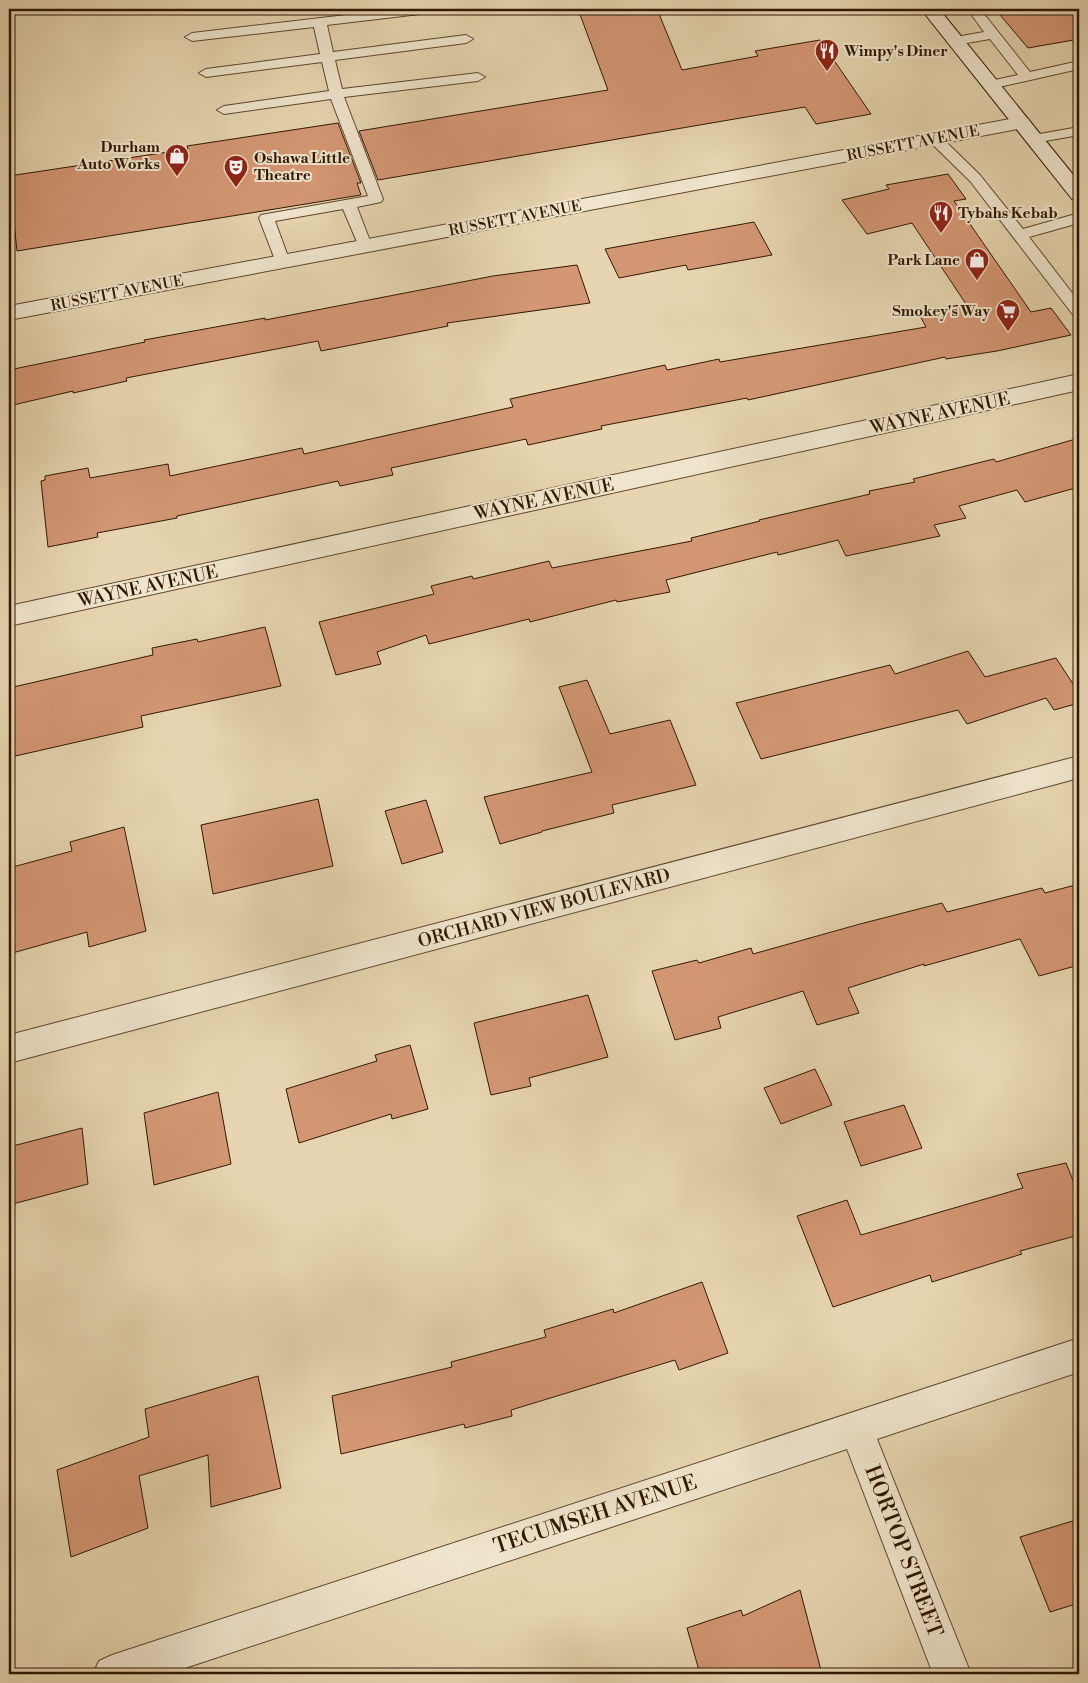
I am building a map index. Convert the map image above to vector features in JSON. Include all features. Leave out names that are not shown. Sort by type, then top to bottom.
[{"type":"street","points":[[930,9],[1079,195]]},
{"type":"street","name":"RUSSETT AVENUE","points":[[9,313],[1021,123]]},
{"type":"street","name":"WAYNE AVENUE","points":[[9,616],[1079,382]]},
{"type":"street","name":"ORCHARD VIEW BOULEVARD","points":[[9,1049],[1079,767]]},
{"type":"street","name":"TECUMSEH AVENUE","points":[[112,1674],[1079,1355]]},
{"type":"street","name":"HORTOP STREET","points":[[856,1428],[952,1674]]},
{"type":"lane","points":[[192,37],[428,9]]},
{"type":"lane","points":[[981,9],[977,14],[1027,77]]},
{"type":"lane","points":[[282,262],[266,218],[376,199],[336,94],[320,22]]},
{"type":"lane","points":[[955,40],[993,34]]},
{"type":"lane","points":[[206,73],[466,39]]},
{"type":"lane","points":[[990,84],[1079,65]]},
{"type":"lane","points":[[224,110],[478,76]]},
{"type":"lane","points":[[1034,139],[1079,131]]},
{"type":"lane","points":[[935,139],[975,178],[1079,312]]},
{"type":"lane","points":[[348,204],[365,246]]},
{"type":"lane","points":[[1019,235],[1079,218]]},
{"type":"building","points":[[578,9],[657,9],[682,70],[758,56],[755,51],[820,40],[871,114],[816,124],[805,107],[378,180],[359,131],[608,90]]},
{"type":"building","points":[[995,9],[1079,9],[1079,39],[1028,48]]},
{"type":"building","points":[[338,123],[361,183],[357,183],[361,195],[17,251],[9,176],[188,149],[187,146]]},
{"type":"building","points":[[948,174],[966,199],[954,201],[1031,312],[1051,308],[1071,335],[997,351],[946,359],[945,357],[748,400],[747,398],[601,426],[602,429],[528,445],[526,439],[391,468],[393,475],[340,486],[338,481],[177,516],[177,518],[97,533],[98,537],[48,547],[41,481],[45,480],[45,476],[88,468],[90,478],[168,464],[170,476],[302,448],[304,454],[513,407],[510,399],[665,365],[667,370],[719,359],[720,362],[926,327],[918,312],[966,304],[912,223],[867,234],[842,200],[889,189],[886,185]]},
{"type":"building","points":[[754,222],[772,255],[688,270],[686,265],[619,278],[605,249]]},
{"type":"building","points":[[577,265],[590,303],[447,323],[448,326],[321,351],[318,341],[126,378],[127,381],[9,406],[9,370],[145,342],[144,340],[265,318],[265,320],[493,276]]},
{"type":"building","points":[[1079,438],[1079,487],[1025,502],[1017,490],[959,506],[966,518],[934,525],[940,536],[846,556],[838,540],[778,555],[777,552],[666,580],[670,592],[617,602],[616,600],[530,622],[529,619],[429,644],[426,635],[377,652],[381,664],[336,675],[319,622],[434,594],[431,586],[472,576],[473,579],[549,561],[552,568],[692,541],[691,538],[870,494],[869,491],[915,482],[913,479],[994,459],[996,462]]},
{"type":"building","points":[[265,627],[281,686],[141,716],[143,727],[11,757],[9,688],[153,655],[152,648],[197,639],[198,642]]},
{"type":"building","points":[[968,651],[985,677],[1056,658],[1079,693],[1079,703],[1054,710],[1046,698],[967,724],[958,710],[761,759],[736,703],[890,665],[895,674]]},
{"type":"building","points":[[587,680],[610,734],[670,720],[696,785],[612,805],[614,813],[542,831],[500,844],[484,797],[592,772],[559,687]]},
{"type":"building","points":[[318,799],[333,866],[213,894],[201,825]]},
{"type":"building","points":[[426,800],[443,852],[402,864],[385,811]]},
{"type":"building","points":[[124,827],[146,931],[89,947],[87,932],[9,954],[9,868],[72,851],[70,842]]},
{"type":"building","points":[[1079,884],[1079,965],[1039,976],[1020,939],[924,966],[924,964],[848,988],[859,1013],[817,1025],[803,991],[718,1017],[721,1028],[675,1040],[652,971],[697,960],[699,963],[751,948],[753,954],[942,903],[947,912],[1042,888],[1045,893]]},
{"type":"building","points":[[588,995],[608,1057],[529,1078],[531,1086],[491,1095],[474,1023]]},
{"type":"building","points":[[410,1045],[428,1109],[392,1119],[391,1114],[299,1143],[286,1089],[377,1061],[375,1055]]},
{"type":"building","points":[[815,1069],[832,1105],[781,1124],[764,1088]]},
{"type":"building","points":[[218,1092],[231,1164],[154,1185],[144,1113]]},
{"type":"building","points":[[904,1105],[922,1148],[861,1166],[844,1122]]},
{"type":"building","points":[[82,1128],[88,1184],[9,1205],[9,1147]]},
{"type":"building","points":[[1066,1163],[1079,1195],[1079,1235],[1020,1251],[1022,1254],[932,1282],[930,1275],[833,1307],[797,1216],[847,1200],[861,1235],[1023,1188],[1017,1174]]},
{"type":"building","points":[[702,1282],[728,1353],[679,1370],[675,1360],[511,1410],[512,1416],[465,1428],[464,1424],[341,1454],[332,1396],[452,1367],[451,1362],[546,1337],[544,1330],[613,1309],[614,1313]]},
{"type":"building","points":[[258,1376],[281,1488],[211,1507],[208,1455],[139,1476],[148,1528],[71,1557],[57,1470],[149,1437],[145,1409]]},
{"type":"building","points":[[1079,1519],[1079,1603],[1050,1612],[1020,1537]]},
{"type":"building","points":[[800,1590],[822,1674],[700,1674],[687,1628],[741,1610],[743,1616]]},
{"type":"place","name":"Wimpy's Diner","points":[[827,72]]},
{"type":"place","name":"Durham Auto Works","points":[[177,177]]},
{"type":"place","name":"Oshawa Little Theatre","points":[[236,188]]},
{"type":"place","name":"Tybahs Kebab","points":[[941,234]]},
{"type":"place","name":"Park Lane","points":[[977,281]]},
{"type":"place","name":"Smokey's Way","points":[[1008,332]]}]
